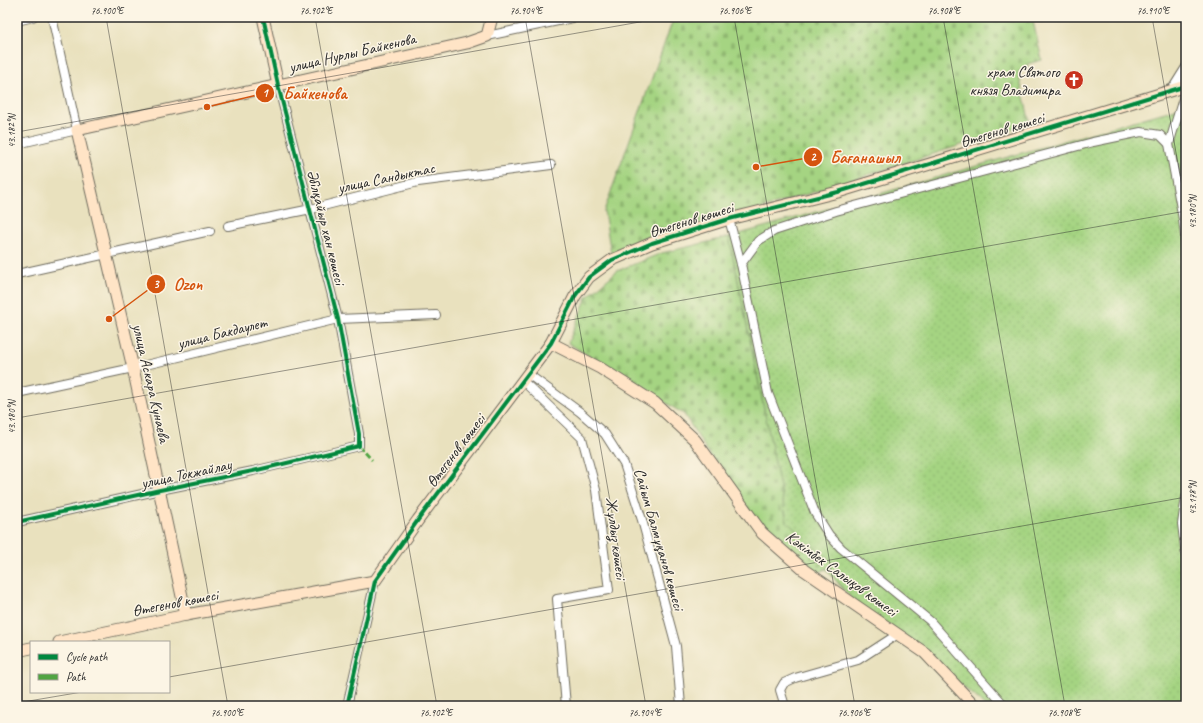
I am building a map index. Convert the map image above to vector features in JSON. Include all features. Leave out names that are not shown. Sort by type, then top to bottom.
[{"type":"street","points":[[17,21],[33,17]]},
{"type":"street","name":"улица Аскара Кунаева","points":[[52,17],[133,368],[186,615]]},
{"type":"street","name":"Әбілқайыр хан көшесі","points":[[263,17],[278,85],[338,319],[359,434],[359,446]]},
{"type":"street","points":[[487,36],[492,17]]},
{"type":"street","name":"улица Нурлы Байкенова","points":[[17,144],[467,43],[487,36],[577,17]]},
{"type":"street","points":[[1171,91],[1186,67]]},
{"type":"street","name":"Өтегенов көшесі","points":[[64,641],[186,615],[375,581],[418,520],[551,343],[575,296],[589,276],[612,260],[652,243],[729,219],[838,192],[1186,86]]},
{"type":"street","points":[[1186,89],[1169,144],[1183,219],[1186,245]]},
{"type":"street","points":[[741,264],[758,241],[774,231],[836,211],[1093,142],[1141,132],[1160,135],[1169,144]]},
{"type":"street","name":"улица Сандыктас","points":[[228,226],[311,209],[418,182],[551,165]]},
{"type":"street","points":[[729,219],[741,264],[768,394],[815,513],[829,535],[841,548],[930,621],[1005,706]]},
{"type":"street","points":[[17,274],[210,230]]},
{"type":"street","name":"улица Бакдаулет","points":[[17,393],[133,368],[338,319],[436,315]]},
{"type":"street","name":"Кәкімбек Салықов көшесі","points":[[551,343],[600,368],[655,403],[695,440],[762,533],[804,570],[925,653],[975,706]]},
{"type":"street","name":"Жұлдыз көшесі","points":[[526,378],[582,438],[596,490],[609,590],[557,599],[566,706]]},
{"type":"street","name":"Сайым Балмұқанов көшесі","points":[[526,378],[580,412],[605,434],[624,464],[642,520],[676,646],[681,706]]},
{"type":"street","name":"улица Токжайлау","points":[[17,522],[359,446]]},
{"type":"street","points":[[1186,497],[1182,524],[1186,556]]},
{"type":"street","points":[[347,706],[375,581]]},
{"type":"street","points":[[785,706],[780,690],[784,682],[858,660],[898,634]]},
{"type":"street","points":[[17,651],[30,648]]},
{"type":"green space","points":[[674,17],[1032,17],[1042,60],[1027,64],[1028,69],[1018,72],[1030,123],[729,219],[612,260],[604,211]]},
{"type":"green space","points":[[1186,106],[1186,706],[984,706],[975,696],[858,607],[787,522],[729,237]]},
{"type":"green space","points":[[729,237],[787,522],[834,564],[813,576],[736,497],[684,414],[568,343],[587,297],[617,271],[662,253]]},
{"type":"marked path","points":[[359,446],[372,460]]},
{"type":"cycle path","points":[[17,522],[253,471],[359,446],[359,434],[338,319],[278,85],[263,17]]},
{"type":"cycle path","points":[[347,706],[375,581],[418,520],[551,343],[575,296],[589,277],[612,260],[652,243],[729,219],[838,192],[1186,86]]},
{"type":"place","name":"храм Святого князя Владимира","points":[[1074,80]]},
{"type":"place","name":"Байкенова","points":[[207,107]]},
{"type":"place","name":"Бағанашыл","points":[[756,167]]},
{"type":"place","name":"Ozon","points":[[109,319]]}]
